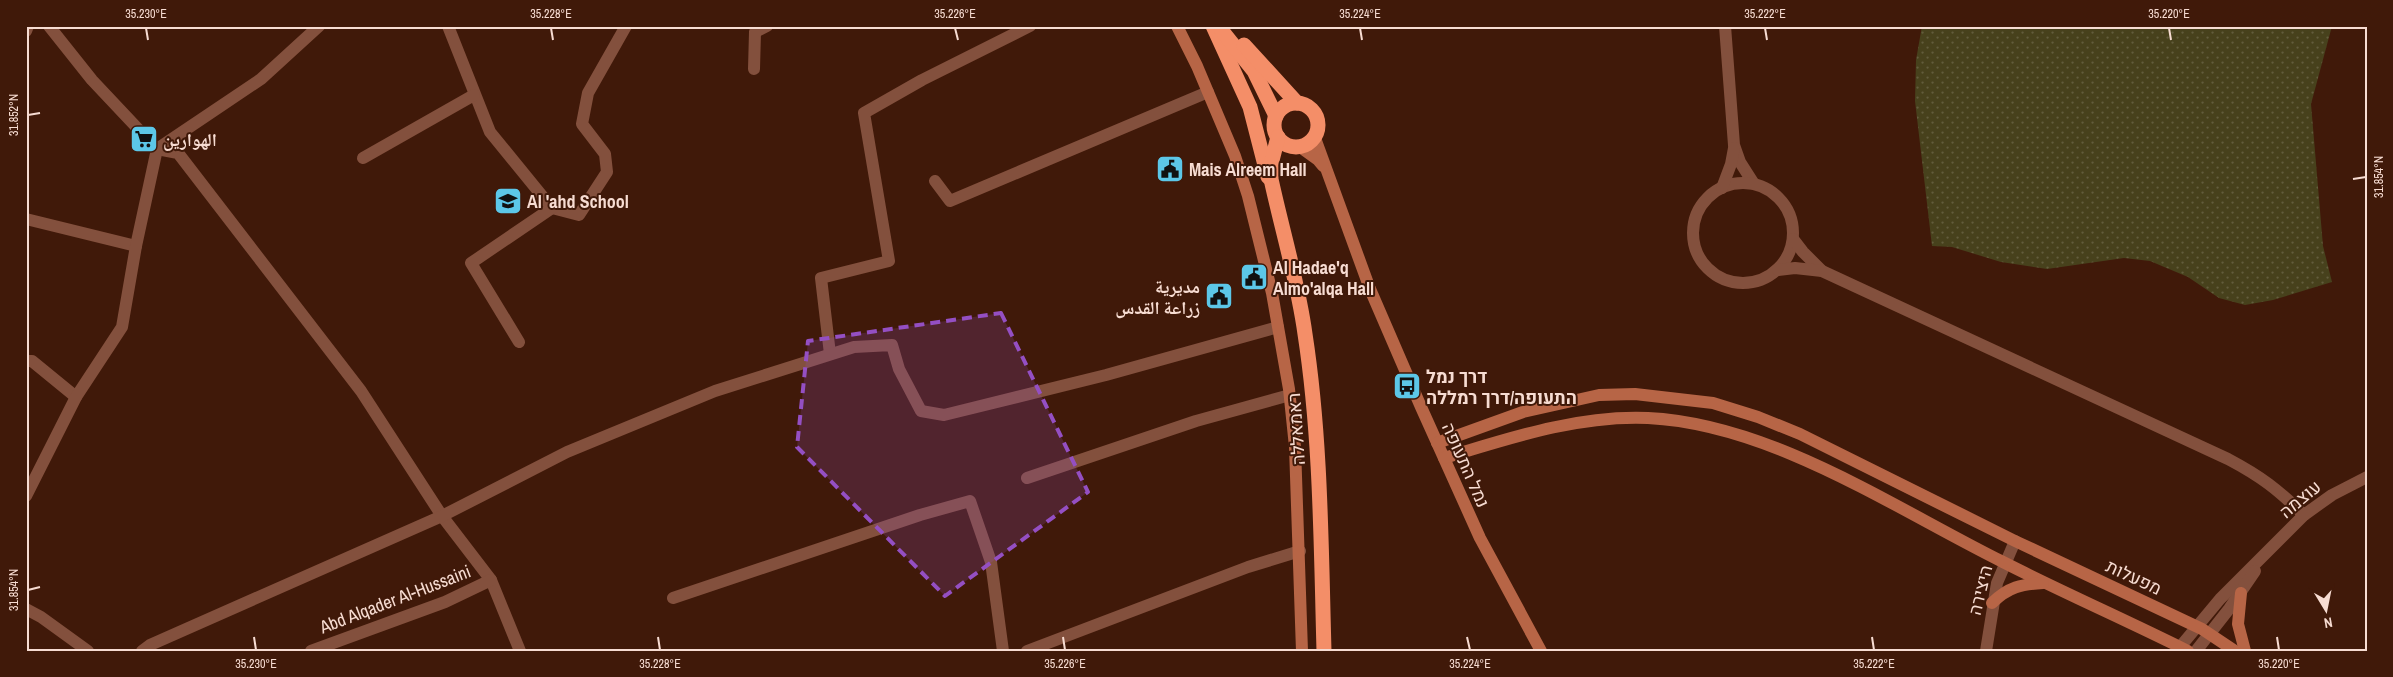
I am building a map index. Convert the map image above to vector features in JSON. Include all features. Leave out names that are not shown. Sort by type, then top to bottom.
[{"type":"highway","points":[[1213,26],[1250,107],[1259,149],[1277,207]]},
{"type":"highway","points":[[1218,26],[1254,71],[1276,116]]},
{"type":"highway","points":[[1223,26],[1270,72],[1297,102],[1310,107],[1315,112],[1319,125],[1315,138],[1289,143],[1274,123],[1276,116],[1282,108],[1297,102]]},
{"type":"highway","name":"ראמאללה","points":[[1289,143],[1275,173],[1277,207],[1302,316],[1309,364],[1318,482],[1324,651]]},
{"type":"street","points":[[26,31],[28,26]]},
{"type":"street","points":[[49,26],[92,80],[157,150],[178,153],[361,391],[442,516],[492,580],[520,651]]},
{"type":"street","points":[[26,496],[76,397],[122,327],[136,246],[157,150],[261,79],[319,26]]},
{"type":"street","points":[[448,26],[490,132],[552,208],[579,215],[607,172],[605,154],[582,124],[588,93],[626,26]]},
{"type":"street","points":[[754,69],[755,32],[767,26]]},
{"type":"street","points":[[830,354],[821,278],[889,262],[864,113],[922,80],[1030,26]]},
{"type":"street","points":[[1177,26],[1235,156],[1248,196],[1278,327],[1290,395],[1295,446],[1302,651]]},
{"type":"street","points":[[1722,188],[1731,164],[1734,145],[1725,26]]},
{"type":"street","points":[[935,181],[950,201],[1208,92]]},
{"type":"street","points":[[363,158],[474,95]]},
{"type":"street","name":"נמל התעופה","points":[[1315,138],[1370,289],[1437,443],[1480,538],[1541,651]]},
{"type":"street","name":"נמל התעופה","points":[[1289,143],[1318,160],[1328,175]]},
{"type":"street","points":[[1734,145],[1740,162],[1754,184]]},
{"type":"street","points":[[1741,183],[1754,184],[1771,191],[1784,204],[1792,220],[1793,238],[1787,258],[1778,270],[1762,280],[1733,282],[1716,274],[1702,261],[1697,253],[1693,234],[1696,216],[1706,199],[1722,188],[1741,183]]},
{"type":"street","points":[[519,342],[470,264],[552,208]]},
{"type":"street","points":[[26,220],[136,246]]},
{"type":"street","points":[[1793,238],[1803,252],[1822,271]]},
{"type":"street","points":[[1778,270],[1795,268],[1822,271],[2228,459],[2258,475],[2276,488],[2304,516]]},
{"type":"street","points":[[142,651],[150,645],[442,516],[576,448],[715,390],[854,347],[892,345],[899,370],[920,411],[944,415],[1106,375],[1278,327]]},
{"type":"street","points":[[26,361],[32,361],[76,397]]},
{"type":"street","name":"מפעלות","points":[[1437,443],[1523,412],[1599,395],[1635,394],[1714,403],[1758,417],[1800,434],[2197,627],[2235,651]]},
{"type":"street","points":[[1027,478],[1196,421],[1290,395]]},
{"type":"street","points":[[1444,458],[1541,430],[1610,419],[1648,418],[1689,422],[1722,429],[1784,451],[2004,563],[2184,649]]},
{"type":"street","name":"עוצמה","points":[[2184,649],[2197,627],[2220,599],[2304,516],[2332,495],[2367,477]]},
{"type":"street","points":[[673,598],[920,515],[970,502],[991,562],[1003,651]]},
{"type":"street","name":"היצירה","points":[[1986,651],[1992,603],[2004,563],[2015,540]]},
{"type":"street","points":[[1027,651],[1248,567],[1300,552]]},
{"type":"street","name":"עוצמה","points":[[2196,651],[2241,593],[2262,558]]},
{"type":"street","name":"Abd Alqader Al-Hussaini","points":[[311,651],[445,602],[492,580]]},
{"type":"street","points":[[1992,603],[2010,588],[2020,584],[2045,583]]},
{"type":"street","points":[[2241,593],[2238,624],[2245,651]]},
{"type":"street","points":[[26,609],[41,617],[88,651]]},
{"type":"highlighted area","points":[[1001,313],[1088,492],[945,596],[797,447],[808,341]]},
{"type":"shaded area","points":[[1922,26],[2332,26],[2311,104],[2323,246],[2332,282],[2273,300],[2245,305],[2219,298],[2188,277],[2150,261],[2124,258],[2047,269],[2001,262],[1952,247],[1932,246],[1915,101],[1916,60]]},
{"type":"place","name":"الهوارين","points":[[144,139]]},
{"type":"place","name":"Mais Alreem Hall","points":[[1170,169]]},
{"type":"place","name":"Al 'ahd School","points":[[508,201]]},
{"type":"place","name":"Al Hadae'q Almo'alqa Hall","points":[[1254,277]]},
{"type":"place","name":"مديرية زراعة القدس","points":[[1219,296]]},
{"type":"place","name":"דרך נמל התעופה/דרך רמללה","points":[[1407,386]]}]
